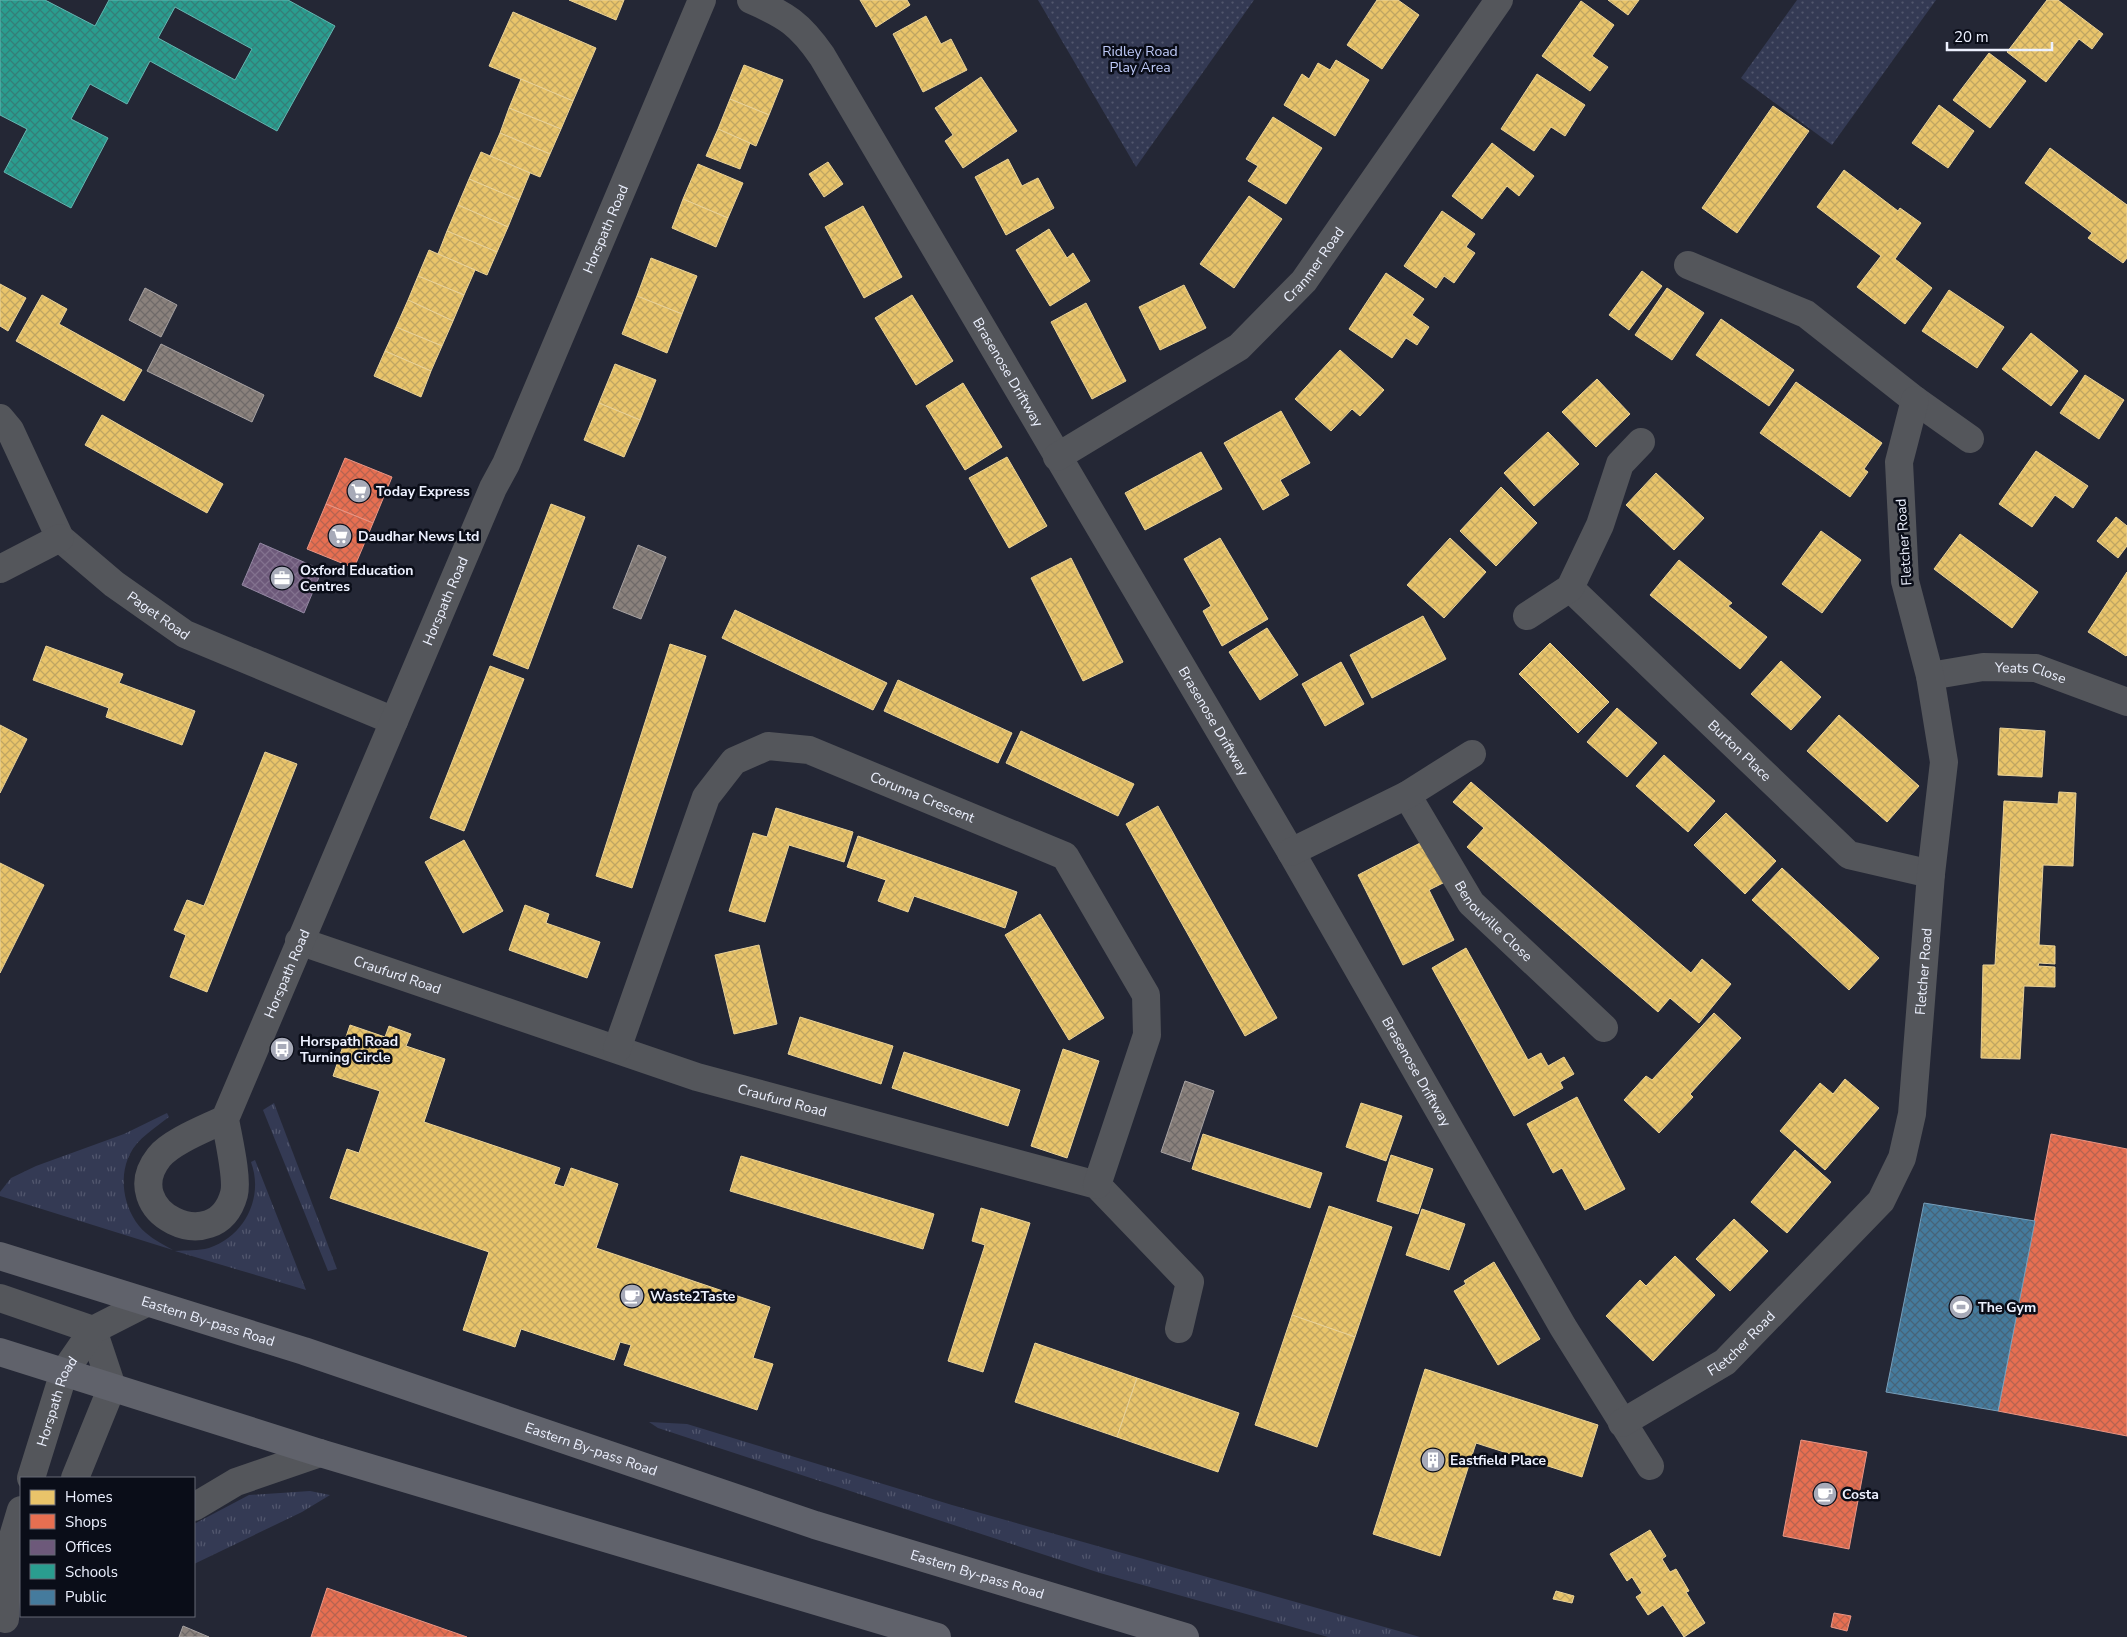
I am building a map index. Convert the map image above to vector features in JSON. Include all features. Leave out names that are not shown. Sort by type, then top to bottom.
[{"type":"highway","name":"Eastern By-pass Road","points":[[0,1256],[304,1351],[815,1525],[1185,1637]]},
{"type":"highway","points":[[0,1352],[320,1453],[937,1637]]},
{"type":"street","name":"Horspath Road","points":[[225,1119],[493,488],[510,456],[702,0]]},
{"type":"street","name":"Brasenose Driftway","points":[[751,0],[786,17],[806,33],[822,56],[1291,852],[1553,1310],[1650,1466]]},
{"type":"street","name":"Cranmer Road","points":[[1057,457],[1239,347],[1304,281],[1499,0]]},
{"type":"street","points":[[1688,265],[1806,314],[1914,400],[1970,439]]},
{"type":"street","name":"Fletcher Road","points":[[1622,1423],[1725,1362],[1881,1201],[1902,1158],[1912,1114],[1931,874],[1944,762],[1930,676],[1905,581],[1899,462],[1914,400]]},
{"type":"street","name":"Paget Road","points":[[0,418],[10,430],[60,538],[114,584],[185,634],[394,721]]},
{"type":"street","points":[[1527,616],[1570,588],[1600,525],[1620,464],[1641,442]]},
{"type":"street","points":[[0,569],[60,538]]},
{"type":"street","name":"Burton Place","points":[[1570,588],[1849,855],[1931,874]]},
{"type":"street","name":"Yeats Close","points":[[1930,676],[1983,667],[2036,668],[2127,702]]},
{"type":"street","name":"Corunna Crescent","points":[[617,1049],[706,797],[734,761],[768,746],[809,750],[1065,856],[1146,995],[1147,1035],[1097,1185]]},
{"type":"street","points":[[1291,852],[1407,795],[1472,754]]},
{"type":"street","name":"Benouville Close","points":[[1407,795],[1471,903],[1604,1028]]},
{"type":"street","name":"Craufurd Road","points":[[299,942],[697,1077],[1097,1185]]},
{"type":"street","points":[[1097,1185],[1190,1282],[1179,1329]]},
{"type":"street","points":[[0,1298],[93,1330]]},
{"type":"street","name":"Horspath Road","points":[[31,1477],[64,1372],[93,1330],[146,1303]]},
{"type":"street","name":"Horspath Road","points":[[93,1330],[112,1387]]},
{"type":"street","points":[[75,1477],[112,1387]]},
{"type":"street","points":[[195,1506],[236,1482],[320,1453]]},
{"type":"street","points":[[9,1619],[9,1550],[20,1513]]},
{"type":"street","points":[[9,1619],[20,1596]]},
{"type":"green space","name":"Ridley Road Play Area","points":[[1038,0],[1254,0],[1136,167]]},
{"type":"green space","points":[[1797,0],[1936,0],[1832,145],[1741,78]]},
{"type":"green space","points":[[274,1103],[337,1269],[328,1271],[263,1110]]},
{"type":"green space","points":[[167,1113],[169,1117],[137,1143],[130,1154],[124,1174],[124,1185],[128,1207],[139,1225],[152,1238],[173,1250],[0,1196],[0,1192],[11,1178],[36,1166],[124,1134]]},
{"type":"green space","points":[[255,1160],[306,1290],[175,1251],[209,1248],[222,1242],[242,1225],[253,1201],[255,1189],[251,1162]]},
{"type":"green space","points":[[649,1422],[687,1424],[952,1505],[1420,1637],[1328,1637],[1100,1573],[658,1428]]},
{"type":"green space","points":[[310,1491],[330,1495],[302,1512],[195,1564],[195,1523],[249,1495]]},
{"type":"building: Homes","points":[[569,0],[624,0],[616,20]]},
{"type":"building: Homes","points":[[860,0],[907,0],[910,5],[876,27]]},
{"type":"building: Homes","points":[[1377,0],[1398,0],[1419,15],[1382,69],[1347,45]]},
{"type":"building: Homes","points":[[1608,0],[1639,0],[1628,15]]},
{"type":"building: Homes","points":[[2047,0],[2058,0],[2103,34],[2092,49],[2079,39],[2046,82],[2007,52]]},
{"type":"building: Homes","points":[[1581,1],[1614,25],[1592,56],[1608,67],[1590,91],[1542,56]]},
{"type":"building: Homes","points":[[513,12],[596,48],[573,101],[489,66]]},
{"type":"building: Homes","points":[[926,16],[941,44],[951,39],[967,70],[923,92],[893,34]]},
{"type":"building: Homes","points":[[1989,53],[2026,81],[1990,128],[1953,100]]},
{"type":"building: Homes","points":[[1336,60],[1369,80],[1335,136],[1284,105],[1302,74],[1309,79],[1318,63],[1330,70]]},
{"type":"building: Homes","points":[[744,65],[783,80],[769,115],[730,99]]},
{"type":"building: Homes","points":[[1537,74],[1585,105],[1565,136],[1551,127],[1534,151],[1501,129]]},
{"type":"building: Homes","points":[[981,77],[1017,131],[963,168],[945,141],[953,135],[935,108]]},
{"type":"building: Homes","points":[[521,79],[573,101],[561,129],[509,108]]},
{"type":"building: Homes","points":[[730,99],[769,115],[756,146],[718,129]]},
{"type":"building: Homes","points":[[1939,105],[1974,131],[1948,168],[1912,143]]},
{"type":"building: Homes","points":[[1773,106],[1809,131],[1737,233],[1702,208]]},
{"type":"building: Homes","points":[[509,108],[561,129],[550,154],[500,133]]},
{"type":"building: Homes","points":[[1273,117],[1322,148],[1286,204],[1248,181],[1258,166],[1246,159]]},
{"type":"building: Homes","points":[[718,129],[750,143],[740,169],[706,156]]},
{"type":"building: Homes","points":[[500,133],[550,154],[540,177],[490,156]]},
{"type":"building: Homes","points":[[1492,143],[1534,176],[1519,196],[1507,186],[1482,219],[1452,196]]},
{"type":"building: Homes","points":[[2050,148],[2127,205],[2127,258],[2123,263],[2088,238],[2092,233],[2025,183]]},
{"type":"building: Homes","points":[[481,152],[530,173],[519,200],[469,179]]},
{"type":"building: Homes","points":[[1008,159],[1022,186],[1038,178],[1054,208],[1006,235],[975,177]]},
{"type":"building: Homes","points":[[828,162],[843,184],[824,197],[809,174]]},
{"type":"building: Homes","points":[[698,164],[743,183],[728,218],[683,199]]},
{"type":"building: Homes","points":[[1844,170],[1898,211],[1900,208],[1921,223],[1895,259],[1932,288],[1905,324],[1857,287],[1881,256],[1817,207]]},
{"type":"building: Homes","points":[[469,179],[519,200],[508,227],[458,205]]},
{"type":"building: Homes","points":[[1249,196],[1282,219],[1234,288],[1200,264]]},
{"type":"building: Homes","points":[[683,199],[728,218],[716,247],[672,228]]},
{"type":"building: Homes","points":[[458,205],[508,227],[497,252],[447,231]]},
{"type":"building: Homes","points":[[863,206],[902,277],[864,298],[825,227]]},
{"type":"building: Homes","points":[[1442,211],[1475,234],[1466,247],[1475,253],[1454,283],[1444,276],[1436,288],[1404,266]]},
{"type":"building: Homes","points":[[1049,229],[1067,258],[1073,253],[1090,281],[1050,306],[1016,250]]},
{"type":"building: Homes","points":[[447,231],[497,252],[487,275],[438,254]]},
{"type":"building: Homes","points":[[429,250],[475,270],[464,295],[418,276]]},
{"type":"building: Homes","points":[[651,258],[697,276],[682,314],[637,296]]},
{"type":"building: Homes","points":[[1642,271],[1662,286],[1629,330],[1609,315]]},
{"type":"building: Homes","points":[[1386,273],[1424,299],[1412,315],[1429,327],[1417,345],[1406,338],[1392,358],[1349,329]]},
{"type":"building: Homes","points":[[418,276],[464,295],[453,321],[408,300]]},
{"type":"building: Homes","points":[[0,284],[26,298],[8,331],[0,326]]},
{"type":"building: Homes","points":[[1184,285],[1206,328],[1160,350],[1139,307]]},
{"type":"building: Homes","points":[[1667,288],[1704,313],[1672,360],[1635,335]]},
{"type":"building: Homes","points":[[1949,290],[2004,327],[1977,368],[1922,331]]},
{"type":"building: Homes","points":[[42,295],[67,309],[59,324],[142,370],[124,401],[16,341]]},
{"type":"building: Homes","points":[[912,295],[953,361],[916,385],[875,318]]},
{"type":"building: Homes","points":[[637,296],[682,314],[667,353],[622,334]]},
{"type":"building: Homes","points":[[408,300],[453,321],[442,346],[396,327]]},
{"type":"building: Homes","points":[[1086,303],[1126,381],[1092,399],[1051,322]]},
{"type":"building: Homes","points":[[1721,319],[1794,370],[1769,406],[1696,355]]},
{"type":"building: Homes","points":[[396,327],[442,346],[431,371],[385,351]]},
{"type":"building: Homes","points":[[2031,333],[2078,371],[2051,406],[2002,369]]},
{"type":"building: Homes","points":[[1340,350],[1384,390],[1360,416],[1352,409],[1331,431],[1295,399]]},
{"type":"building: Homes","points":[[385,351],[431,371],[421,397],[374,376]]},
{"type":"building: Homes","points":[[615,364],[656,380],[640,420],[599,403]]},
{"type":"building: Homes","points":[[2085,375],[2124,400],[2099,439],[2060,413]]},
{"type":"building: Homes","points":[[1597,379],[1630,414],[1596,447],[1562,412]]},
{"type":"building: Homes","points":[[1796,382],[1882,443],[1864,469],[1868,472],[1850,497],[1760,433]]},
{"type":"building: Homes","points":[[963,383],[1002,447],[965,470],[926,406]]},
{"type":"building: Homes","points":[[599,403],[640,420],[624,457],[584,440]]},
{"type":"building: Homes","points":[[1281,411],[1310,463],[1280,480],[1289,495],[1263,510],[1224,443]]},
{"type":"building: Homes","points":[[102,415],[223,484],[207,513],[85,445]]},
{"type":"building: Homes","points":[[1548,432],[1579,464],[1534,506],[1504,473]]},
{"type":"building: Homes","points":[[2036,451],[2088,486],[2073,508],[2055,495],[2032,527],[1999,504]]},
{"type":"building: Homes","points":[[1201,452],[1222,489],[1145,530],[1125,493]]},
{"type":"building: Homes","points":[[1007,457],[1047,526],[1009,548],[969,478]]},
{"type":"building: Homes","points":[[1656,473],[1704,518],[1674,550],[1626,505]]},
{"type":"building: Homes","points":[[1501,487],[1537,523],[1496,566],[1460,531]]},
{"type":"building: Homes","points":[[551,504],[585,517],[528,669],[493,655]]},
{"type":"building: Homes","points":[[2116,517],[2127,526],[2127,546],[2118,558],[2097,541]]},
{"type":"building: Homes","points":[[1821,531],[1861,560],[1822,613],[1782,584]]},
{"type":"building: Homes","points":[[1960,534],[2038,592],[2012,628],[1934,569]]},
{"type":"building: Homes","points":[[1220,538],[1268,619],[1222,646],[1203,611],[1211,606],[1184,559]]},
{"type":"building: Homes","points":[[1450,538],[1486,572],[1444,618],[1407,585]]},
{"type":"building: Homes","points":[[1071,558],[1123,662],[1083,681],[1031,578]]},
{"type":"building: Homes","points":[[1679,560],[1732,603],[1728,606],[1767,637],[1740,669],[1650,595]]},
{"type":"building: Homes","points":[[2127,572],[2127,655],[2126,656],[2088,632]]},
{"type":"building: Homes","points":[[735,610],[887,683],[873,710],[722,638]]},
{"type":"building: Homes","points":[[1423,616],[1446,659],[1372,698],[1350,655]]},
{"type":"building: Homes","points":[[1267,628],[1298,675],[1260,700],[1229,652]]},
{"type":"building: Homes","points":[[1550,643],[1609,702],[1578,733],[1519,674]]},
{"type":"building: Homes","points":[[670,644],[706,656],[632,888],[596,876]]},
{"type":"building: Homes","points":[[46,646],[123,674],[119,683],[195,711],[182,745],[106,717],[109,708],[33,680]]},
{"type":"building: Homes","points":[[1781,661],[1821,697],[1791,730],[1751,694]]},
{"type":"building: Homes","points":[[1341,662],[1364,704],[1325,726],[1302,684]]},
{"type":"building: Homes","points":[[490,666],[524,679],[464,831],[430,818]]},
{"type":"building: Homes","points":[[898,680],[1012,733],[998,763],[884,711]]},
{"type":"building: Homes","points":[[1617,708],[1657,743],[1627,777],[1587,742]]},
{"type":"building: Homes","points":[[1839,715],[1919,786],[1887,822],[1807,751]]},
{"type":"building: Homes","points":[[0,725],[27,739],[0,793]]},
{"type":"building: Homes","points":[[2000,728],[2045,731],[2042,777],[1998,775]]},
{"type":"building: Homes","points":[[1021,731],[1134,784],[1118,816],[1006,763]]},
{"type":"building: Homes","points":[[265,752],[297,764],[207,992],[170,977],[186,935],[174,930],[187,900],[204,906]]},
{"type":"building: Homes","points":[[1664,755],[1715,801],[1688,832],[1636,786]]},
{"type":"building: Homes","points":[[1471,782],[1691,973],[1702,959],[1731,984],[1699,1023],[1670,998],[1658,1012],[1467,847],[1484,828],[1453,802]]},
{"type":"building: Homes","points":[[2059,792],[2076,793],[2073,866],[2043,865],[2039,945],[2055,946],[2055,964],[2039,963],[2038,966],[2055,967],[2055,987],[2024,986],[2020,1059],[1981,1058],[1983,965],[1995,965],[2004,801],[2058,804]]},
{"type":"building: Homes","points":[[1158,806],[1277,1018],[1245,1036],[1126,824]]},
{"type":"building: Homes","points":[[776,808],[853,832],[844,862],[789,845],[765,922],[729,911],[753,833],[767,837]]},
{"type":"building: Homes","points":[[1726,813],[1776,861],[1745,894],[1694,845]]},
{"type":"building: Homes","points":[[858,836],[1017,892],[1005,928],[914,896],[908,912],[878,901],[886,880],[847,867]]},
{"type":"building: Homes","points":[[464,840],[503,911],[463,933],[425,862]]},
{"type":"building: Homes","points":[[1426,840],[1447,881],[1429,890],[1454,940],[1403,965],[1358,875]]},
{"type":"building: Homes","points":[[0,863],[44,885],[0,973]]},
{"type":"building: Homes","points":[[1782,868],[1879,958],[1849,990],[1752,900]]},
{"type":"building: Homes","points":[[525,905],[549,914],[546,923],[600,942],[587,978],[509,950]]},
{"type":"building: Homes","points":[[1040,914],[1104,1018],[1069,1040],[1005,935]]},
{"type":"building: Homes","points":[[759,945],[777,1024],[734,1034],[715,955]]},
{"type":"building: Homes","points":[[1466,948],[1528,1060],[1541,1053],[1548,1066],[1564,1057],[1574,1074],[1560,1082],[1563,1088],[1514,1116],[1432,968]]},
{"type":"building: Homes","points":[[1714,1013],[1741,1038],[1690,1094],[1693,1097],[1659,1133],[1624,1100],[1646,1076],[1652,1080]]},
{"type":"building: Homes","points":[[800,1017],[893,1046],[881,1084],[788,1054]]},
{"type":"building: Homes","points":[[350,1025],[385,1037],[389,1026],[411,1034],[406,1046],[445,1059],[424,1122],[560,1168],[554,1184],[564,1187],[571,1168],[618,1184],[596,1248],[770,1307],[753,1358],[773,1364],[757,1410],[624,1365],[631,1345],[620,1342],[614,1360],[521,1329],[515,1347],[463,1330],[489,1252],[330,1198],[347,1149],[359,1153],[380,1091],[333,1076]]},
{"type":"building: Homes","points":[[1063,1049],[1099,1061],[1067,1158],[1031,1146]]},
{"type":"building: Homes","points":[[904,1052],[1020,1090],[1008,1126],[892,1088]]},
{"type":"building: Homes","points":[[1845,1079],[1879,1108],[1825,1170],[1780,1131],[1820,1083],[1833,1094]]},
{"type":"building: Homes","points":[[1577,1097],[1625,1189],[1585,1210],[1562,1168],[1553,1173],[1527,1124]]},
{"type":"building: Homes","points":[[1361,1103],[1402,1116],[1386,1161],[1346,1147]]},
{"type":"building: Homes","points":[[1203,1134],[1322,1173],[1310,1208],[1192,1169]]},
{"type":"building: Homes","points":[[1795,1150],[1831,1182],[1787,1233],[1751,1202]]},
{"type":"building: Homes","points":[[1391,1155],[1433,1169],[1418,1214],[1377,1201]]},
{"type":"building: Homes","points":[[741,1156],[934,1214],[923,1249],[730,1191]]},
{"type":"building: Homes","points":[[1329,1206],[1392,1227],[1355,1337],[1292,1315]]},
{"type":"building: Homes","points":[[981,1208],[1030,1223],[983,1372],[948,1361],[985,1245],[972,1241]]},
{"type":"building: Homes","points":[[1422,1209],[1465,1224],[1449,1270],[1406,1255]]},
{"type":"building: Homes","points":[[1734,1219],[1768,1251],[1730,1291],[1696,1259]]},
{"type":"building: Homes","points":[[1675,1256],[1715,1295],[1653,1361],[1606,1316],[1640,1280],[1646,1286]]},
{"type":"building: Homes","points":[[1494,1262],[1540,1339],[1498,1365],[1454,1291],[1466,1284],[1464,1281]]},
{"type":"building: Homes","points":[[1292,1315],[1355,1337],[1317,1447],[1255,1425]]},
{"type":"building: Homes","points":[[1035,1343],[1137,1378],[1117,1437],[1015,1402]]},
{"type":"building: Homes","name":"Eastfield Place","points":[[1425,1369],[1598,1425],[1582,1477],[1476,1443],[1440,1556],[1373,1534]]},
{"type":"building: Homes","points":[[1137,1378],[1239,1413],[1218,1472],[1117,1437]]},
{"type":"building: Homes","points":[[1650,1530],[1666,1556],[1662,1559],[1670,1572],[1676,1569],[1689,1591],[1686,1592],[1705,1623],[1684,1637],[1663,1605],[1648,1615],[1636,1597],[1642,1593],[1632,1577],[1627,1581],[1610,1554]]},
{"type":"building: Homes","points":[[1556,1591],[1574,1596],[1572,1603],[1553,1599]]},
{"type":"building: Shops","name":"Today Express","points":[[345,458],[392,477],[373,523],[326,504]]},
{"type":"building: Shops","name":"Daudhar News Ltd","points":[[326,504],[373,523],[354,568],[307,549]]},
{"type":"building: Shops","points":[[2051,1134],[2127,1149],[2127,1436],[1998,1411]]},
{"type":"building: Shops","name":"Costa","points":[[1801,1440],[1867,1452],[1849,1549],[1783,1536]]},
{"type":"building: Shops","points":[[327,1588],[467,1637],[311,1637]]},
{"type":"building: Shops","points":[[1834,1613],[1851,1616],[1847,1631],[1831,1627]]},
{"type":"building: Offices","name":"Oxford Education Centres","points":[[260,543],[322,570],[304,613],[242,585]]},
{"type":"building: Schools","points":[[0,0],[45,0],[95,26],[109,0],[288,0],[335,26],[277,131],[150,61],[127,104],[90,84],[71,119],[108,138],[71,208],[4,172],[27,129],[0,115]],"holes":[[[175,7],[252,49],[235,80],[158,38]]]},
{"type":"building: Public","name":"The Gym","points":[[1924,1203],[2035,1221],[1998,1411],[1886,1392]]},
{"type":"building: Industry","points":[[145,288],[177,305],[161,337],[129,320]]},
{"type":"building: Industry","points":[[161,344],[264,395],[252,422],[147,371]]},
{"type":"building: Industry","points":[[638,545],[666,557],[641,619],[613,608]]},
{"type":"building: Industry","points":[[1185,1081],[1214,1091],[1190,1162],[1161,1152]]},
{"type":"building: Industry","points":[[183,1626],[209,1637],[179,1637]]},
{"type":"place","name":"Today Express","points":[[359,491]]},
{"type":"place","name":"Daudhar News Ltd","points":[[340,536]]},
{"type":"place","name":"Oxford Education Centres","points":[[282,578]]},
{"type":"place","name":"Horspath Road Turning Circle","points":[[282,1049]]},
{"type":"place","name":"Waste2Taste","points":[[632,1296]]},
{"type":"place","name":"The Gym","points":[[1961,1307]]},
{"type":"place","name":"Eastfield Place","points":[[1433,1460]]},
{"type":"place","name":"Costa","points":[[1825,1494]]}]
